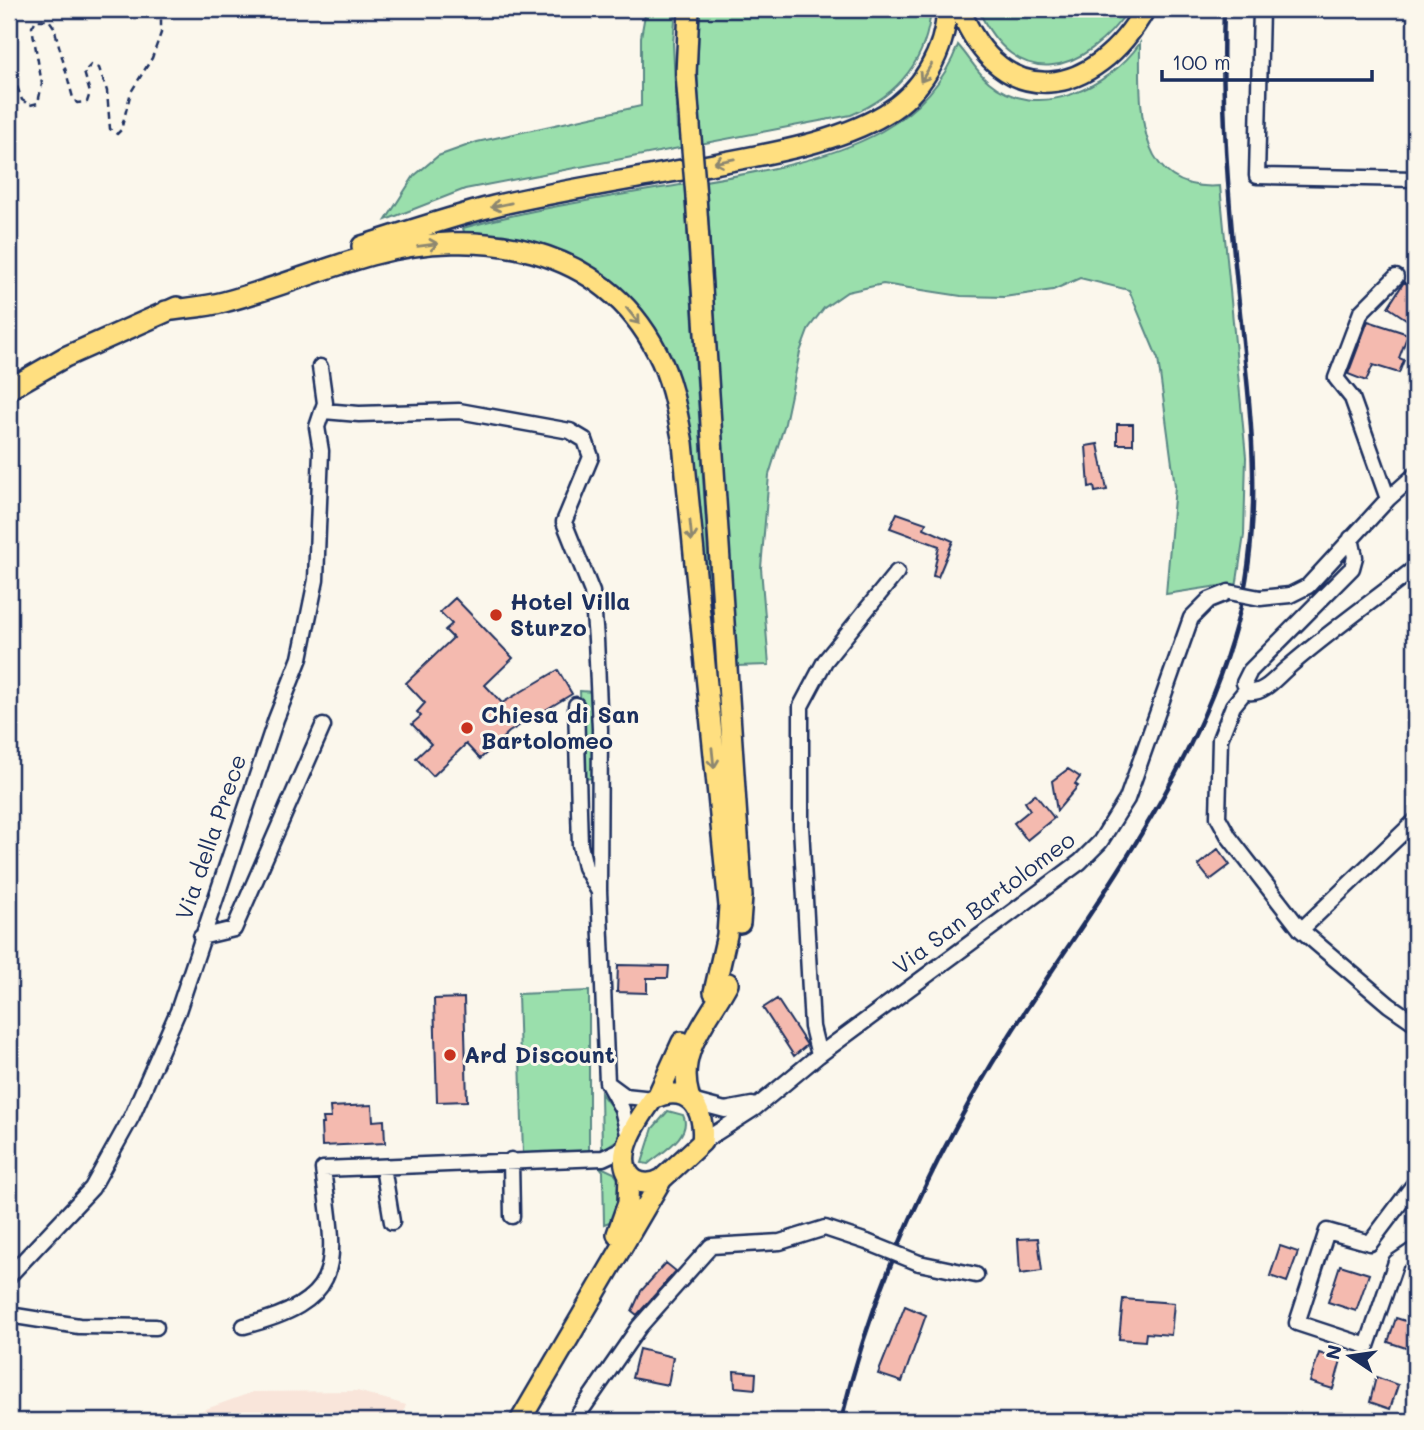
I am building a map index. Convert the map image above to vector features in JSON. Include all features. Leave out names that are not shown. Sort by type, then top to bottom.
[{"type":"main road","points":[[520,1421],[662,1179],[702,1142],[703,1121],[685,1076],[687,1055],[727,984],[735,951],[742,896],[686,74],[689,9]]},
{"type":"main road","points":[[9,389],[65,357],[166,311],[222,303],[313,267],[495,206],[817,141],[867,124],[901,103],[927,74],[938,53],[947,9]]},
{"type":"main road","points":[[960,9],[976,41],[996,65],[1011,74],[1044,82],[1076,77],[1106,60],[1133,30],[1145,9]]},
{"type":"main road","points":[[313,267],[407,247],[470,242],[514,245],[560,260],[597,282],[637,320],[657,351],[670,380],[683,443],[729,906],[727,934],[715,992]]},
{"type":"main road","points":[[565,1342],[626,1213],[628,1144],[655,1098],[681,1044],[715,992],[735,951]]},
{"type":"main road","points":[[655,1098],[673,1093],[692,1099]]},
{"type":"main road","points":[[628,1172],[644,1183],[662,1179]]},
{"type":"street","points":[[1261,9],[1258,176],[1415,178]]},
{"type":"street","points":[[1388,499],[1352,398],[1336,378],[1361,312],[1396,277]]},
{"type":"street","name":"Via della Prece","points":[[9,1276],[92,1188],[132,1116],[161,1053],[300,658],[316,580],[321,451],[317,427],[324,411],[320,367]]},
{"type":"street","points":[[244,1326],[286,1312],[325,1281],[333,1254],[323,1169],[603,1158],[628,1144],[622,1109],[607,1082],[599,891],[600,729],[592,592],[564,522],[592,457],[589,446],[570,431],[459,411],[359,414],[324,411]]},
{"type":"street","points":[[1246,690],[1244,683],[1250,671],[1352,568],[1355,557],[1351,538],[1415,475]]},
{"type":"street","name":"Via San Bartolomeo","points":[[702,1142],[763,1100],[819,1055],[1080,862],[1100,842],[1127,799],[1191,618],[1209,600],[1229,592],[1260,598],[1290,595],[1308,586],[1351,538]]},
{"type":"street","points":[[1246,690],[1256,692],[1268,685],[1317,641],[1415,568]]},
{"type":"street","points":[[819,1055],[813,1027],[805,857],[801,826],[801,706],[825,661],[897,572]]},
{"type":"street","points":[[1246,690],[1233,706],[1220,739],[1218,817],[1229,837],[1301,930],[1389,1005],[1415,1023]]},
{"type":"street","points":[[576,705],[580,845],[585,866],[599,891]]},
{"type":"street","points":[[201,937],[234,929],[323,726]]},
{"type":"street","points":[[1301,930],[1415,821]]},
{"type":"street","points":[[607,1082],[625,1096],[655,1098]]},
{"type":"street","points":[[692,1099],[714,1108],[735,1110],[763,1100]]},
{"type":"street","points":[[582,1159],[628,1172]]},
{"type":"street","points":[[511,1160],[512,1216]]},
{"type":"street","points":[[383,1167],[392,1222]]},
{"type":"street","points":[[1415,1183],[1370,1243],[1327,1231],[1297,1323],[1367,1346],[1396,1262],[1415,1250]]},
{"type":"street","points":[[575,1421],[639,1327],[711,1247],[780,1242],[825,1227],[919,1264],[976,1275]]},
{"type":"street","points":[[9,1315],[79,1326],[156,1327]]},
{"type":"path","points":[[9,64],[22,100],[30,105],[38,103],[42,84],[32,27],[36,20],[49,20],[54,27],[56,43],[73,98],[77,103],[87,102],[90,93],[84,72],[91,65],[99,68],[107,91],[110,129],[117,134],[121,130],[131,92],[152,58],[161,33],[161,9]]},
{"type":"shaded area","points":[[357,1391],[406,1405],[400,1421],[173,1421],[253,1392]]},
{"type":"green space","points":[[646,9],[676,9],[673,43],[677,128],[700,124],[697,68],[700,9],[931,9],[923,44],[907,74],[883,97],[851,115],[465,189],[386,220],[414,176],[438,156],[477,142],[641,106],[641,37]]},
{"type":"green space","points":[[978,9],[1129,9],[1092,49],[1071,60],[1051,65],[1031,63],[1011,54],[994,36]]},
{"type":"green space","points":[[1140,43],[1143,117],[1148,140],[1157,160],[1171,175],[1192,184],[1220,186],[1246,457],[1244,535],[1236,588],[1225,585],[1166,594],[1175,486],[1158,359],[1129,290],[1080,278],[1053,290],[1004,297],[961,296],[883,284],[847,292],[824,308],[809,328],[800,352],[785,423],[769,475],[761,568],[769,665],[736,666],[707,196],[685,198],[713,663],[700,505],[689,434],[649,323],[629,297],[584,262],[522,238],[464,232],[463,228],[562,205],[775,168],[831,153],[882,131],[919,105],[938,83],[958,45],[984,78],[1008,94],[1029,99],[1050,99],[1092,85],[1127,59]]},
{"type":"green space","points":[[580,691],[593,692],[595,778],[583,779]]},
{"type":"green space","points":[[589,991],[589,1152],[523,1154],[518,994]]},
{"type":"green space","points":[[601,1093],[617,1115],[621,1126],[617,1140],[602,1150]]},
{"type":"green space","points":[[668,1111],[683,1115],[684,1129],[668,1148],[648,1164],[642,1163],[653,1128]]},
{"type":"green space","points":[[599,1166],[614,1173],[622,1185],[615,1220],[604,1224],[603,1171]]},
{"type":"building","points":[[1404,282],[1415,289],[1415,325],[1388,307]]},
{"type":"building","points":[[1368,321],[1408,334],[1399,358],[1404,360],[1399,373],[1373,365],[1366,381],[1348,374]]},
{"type":"building","points":[[1117,424],[1133,424],[1133,444],[1117,444]]},
{"type":"building","points":[[1098,444],[1107,490],[1095,492],[1094,486],[1089,487],[1086,446]]},
{"type":"building","points":[[897,513],[926,523],[924,528],[953,541],[938,577],[933,576],[939,546],[890,528]]},
{"type":"building","points":[[455,598],[513,658],[485,685],[502,703],[558,670],[572,694],[509,732],[480,759],[466,744],[433,776],[416,758],[431,744],[412,724],[421,716],[417,712],[425,703],[406,683],[453,638],[445,630],[452,624],[440,612]]},
{"type":"building","points":[[1068,769],[1080,777],[1075,784],[1078,786],[1057,811],[1052,781]]},
{"type":"building","points":[[1035,794],[1054,818],[1027,840],[1014,823],[1030,810],[1025,802]]},
{"type":"building","points":[[1218,849],[1230,865],[1210,880],[1198,865]]},
{"type":"building","points":[[618,965],[669,966],[668,978],[647,978],[647,993],[617,992]]},
{"type":"building","points":[[464,998],[467,1101],[437,1102],[434,999]]},
{"type":"building","points":[[777,999],[807,1045],[794,1056],[763,1008]]},
{"type":"building","points":[[372,1105],[373,1121],[384,1120],[385,1143],[322,1146],[321,1124],[324,1124],[323,1118],[331,1118],[330,1107]]},
{"type":"building","points":[[1038,1238],[1042,1271],[1020,1274],[1018,1239]]},
{"type":"building","points":[[1280,1246],[1298,1252],[1287,1282],[1270,1276]]},
{"type":"building","points":[[666,1263],[676,1271],[637,1315],[632,1311],[641,1291]]},
{"type":"building","points":[[1340,1265],[1369,1274],[1356,1311],[1328,1302]]},
{"type":"building","points":[[1123,1299],[1174,1303],[1171,1335],[1146,1333],[1145,1341],[1119,1339]]},
{"type":"building","points":[[905,1306],[926,1315],[902,1382],[878,1374]]},
{"type":"building","points":[[1396,1318],[1415,1324],[1415,1351],[1388,1342]]},
{"type":"building","points":[[639,1349],[673,1357],[668,1385],[632,1378]]},
{"type":"building","points":[[1319,1353],[1341,1360],[1333,1389],[1310,1382]]},
{"type":"building","points":[[734,1371],[756,1373],[755,1389],[735,1387]]},
{"type":"building","points":[[1376,1377],[1398,1385],[1390,1409],[1370,1402]]},
{"type":"railway","points":[[841,1421],[871,1318],[909,1220],[932,1172],[1011,1033],[1109,886],[1170,785],[1219,678],[1237,622],[1246,579],[1253,492],[1249,405],[1227,175],[1223,75],[1224,9]]},
{"type":"place","name":"Hotel Villa Sturzo","points":[[496,615]]},
{"type":"place","name":"Chiesa di San Bartolomeo","points":[[467,728]]},
{"type":"place","name":"Ard Discount","points":[[450,1055]]}]
